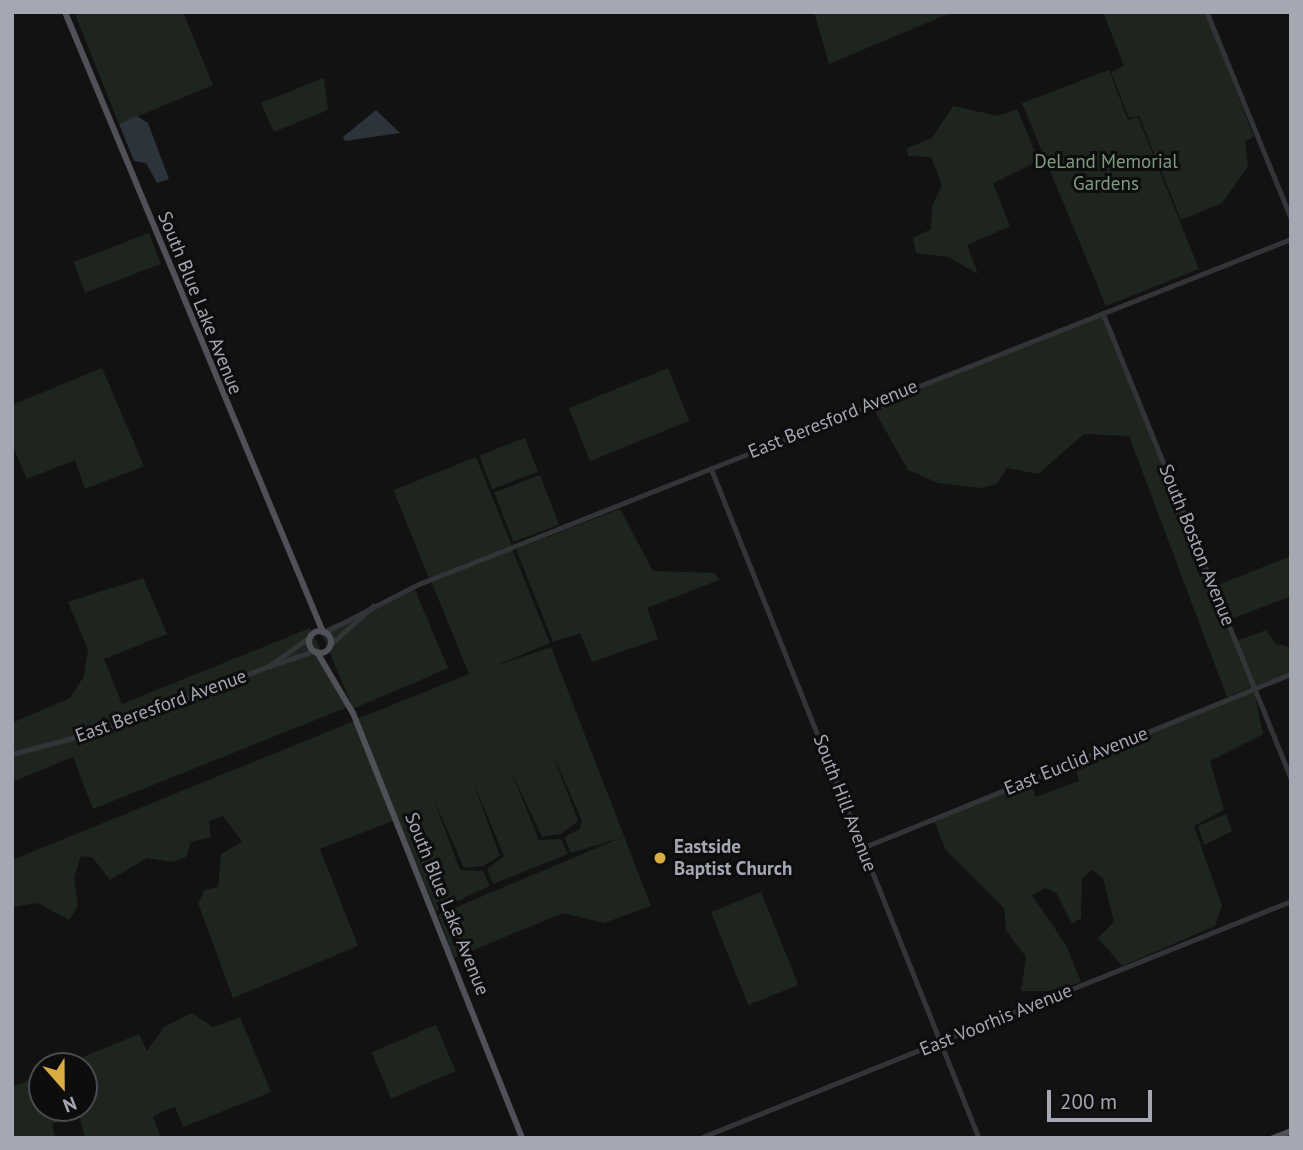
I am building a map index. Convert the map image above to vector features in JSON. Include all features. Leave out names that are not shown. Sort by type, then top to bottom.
[{"type":"main road","name":"South Blue Lake Avenue","points":[[65,12],[308,604],[324,632],[340,684],[522,1138]]},
{"type":"main road","name":"South Blue Lake Avenue","points":[[308,604],[311,636],[316,652],[340,684]]},
{"type":"main road","points":[[311,636],[324,632]]},
{"type":"main road","points":[[316,652],[329,646]]},
{"type":"main road","points":[[1273,1138],[1291,1131]]},
{"type":"street","points":[[1207,12],[1291,218]]},
{"type":"street","name":"East Beresford Avenue","points":[[324,632],[376,603],[1291,239]]},
{"type":"street","name":"South Boston Avenue","points":[[1103,313],[1291,778]]},
{"type":"street","name":"South Hill Avenue","points":[[711,468],[979,1138]]},
{"type":"street","name":"East Beresford Avenue","points":[[329,646],[376,603]]},
{"type":"street","name":"East Beresford Avenue","points":[[269,666],[311,636]]},
{"type":"street","name":"East Beresford Avenue","points":[[12,754],[104,730],[269,666],[316,652]]},
{"type":"street","name":"East Euclid Avenue","points":[[862,848],[1291,674]]},
{"type":"street","name":"East Voorhis Avenue","points":[[701,1138],[1291,901]]},
{"type":"green space","points":[[74,12],[183,12],[213,85],[119,124]]},
{"type":"green space","points":[[814,12],[953,12],[829,64]]},
{"type":"green space","points":[[1103,12],[1205,12],[1254,137],[1245,141],[1248,167],[1222,203],[1181,220],[1139,116],[1129,118],[1111,72],[1124,66]]},
{"type":"green space","name":"DeLand Memorial Gardens","points":[[1109,70],[1128,120],[1138,117],[1199,269],[1106,306],[1022,103]]},
{"type":"green space","points":[[324,78],[328,110],[274,132],[261,103]]},
{"type":"green space","points":[[953,106],[998,116],[1017,109],[1039,161],[993,183],[1010,226],[967,245],[978,274],[948,257],[916,253],[913,238],[931,229],[932,206],[942,185],[931,157],[908,156],[907,148],[932,138]]},
{"type":"green space","points":[[149,233],[161,264],[85,293],[73,262]]},
{"type":"green space","points":[[1102,315],[1252,687],[1227,697],[1129,436],[1084,434],[1038,474],[1007,468],[997,484],[981,488],[938,483],[908,470],[873,408]]},
{"type":"green space","points":[[102,368],[144,466],[85,489],[75,460],[27,479],[12,444],[12,405]]},
{"type":"green space","points":[[668,368],[689,421],[590,461],[569,408]]},
{"type":"green space","points":[[525,438],[538,472],[492,489],[479,456]]},
{"type":"green space","points":[[476,457],[512,545],[429,578],[393,490]]},
{"type":"green space","points":[[540,475],[559,524],[513,542],[494,493]]},
{"type":"green space","points":[[620,509],[653,571],[715,573],[719,580],[647,608],[658,639],[592,662],[580,633],[553,642],[516,549]]},
{"type":"green space","points":[[512,549],[550,643],[492,667],[551,647],[651,906],[604,923],[563,913],[454,958],[438,915],[620,838],[571,853],[564,837],[579,830],[582,821],[552,752],[578,821],[561,834],[542,837],[510,769],[539,840],[561,839],[568,854],[493,884],[487,869],[504,856],[474,784],[500,856],[483,866],[464,868],[434,800],[460,870],[483,871],[490,886],[436,911],[357,719],[469,674],[431,581]]},
{"type":"green space","points":[[1291,556],[1291,596],[1229,620],[1215,586]]},
{"type":"green space","points":[[143,578],[167,634],[104,659],[122,704],[310,628],[348,707],[93,809],[73,757],[12,782],[12,723],[70,698],[84,676],[88,650],[68,602]]},
{"type":"green space","points":[[415,590],[448,668],[353,708],[320,630]]},
{"type":"green space","points":[[1266,630],[1276,644],[1291,647],[1291,672],[1256,686],[1237,641]]},
{"type":"green space","points":[[1254,691],[1263,734],[1210,761],[1224,810],[1194,826],[1222,906],[1215,926],[1122,966],[1098,938],[1114,922],[1103,878],[1091,870],[1082,879],[1081,918],[1072,924],[1056,893],[1045,888],[1032,895],[1066,945],[1081,982],[1053,991],[1021,991],[1026,957],[1006,930],[1004,908],[946,850],[934,821],[1030,783],[1036,797],[1079,781],[1074,764]]},
{"type":"green space","points":[[354,721],[395,820],[320,849],[358,946],[233,998],[198,903],[205,890],[218,887],[221,854],[242,842],[223,816],[209,821],[211,837],[191,842],[186,857],[173,862],[147,858],[110,880],[93,858],[81,856],[74,877],[78,906],[69,920],[38,903],[12,907],[12,860]]},
{"type":"green space","points":[[1226,814],[1232,831],[1204,845],[1198,826]]},
{"type":"green space","points":[[761,892],[798,985],[748,1005],[711,912]]},
{"type":"green space","points":[[192,1013],[213,1027],[240,1017],[271,1092],[183,1127],[175,1107],[163,1111],[153,1117],[161,1138],[85,1138],[81,1122],[98,1122],[98,1052],[95,1052],[139,1034],[147,1051],[164,1027]]},
{"type":"green space","points":[[436,1025],[456,1071],[391,1098],[372,1052]]},
{"type":"green space","points":[[28,1080],[28,1122],[58,1122],[52,1124],[55,1138],[12,1138],[12,1087]]},
{"type":"shaded area","points":[[376,110],[400,133],[345,141],[343,137]]},
{"type":"shaded area","points":[[137,116],[148,123],[169,179],[157,183],[146,163],[134,161],[119,124]]},
{"type":"place","name":"Eastside Baptist Church","points":[[660,858]]}]
